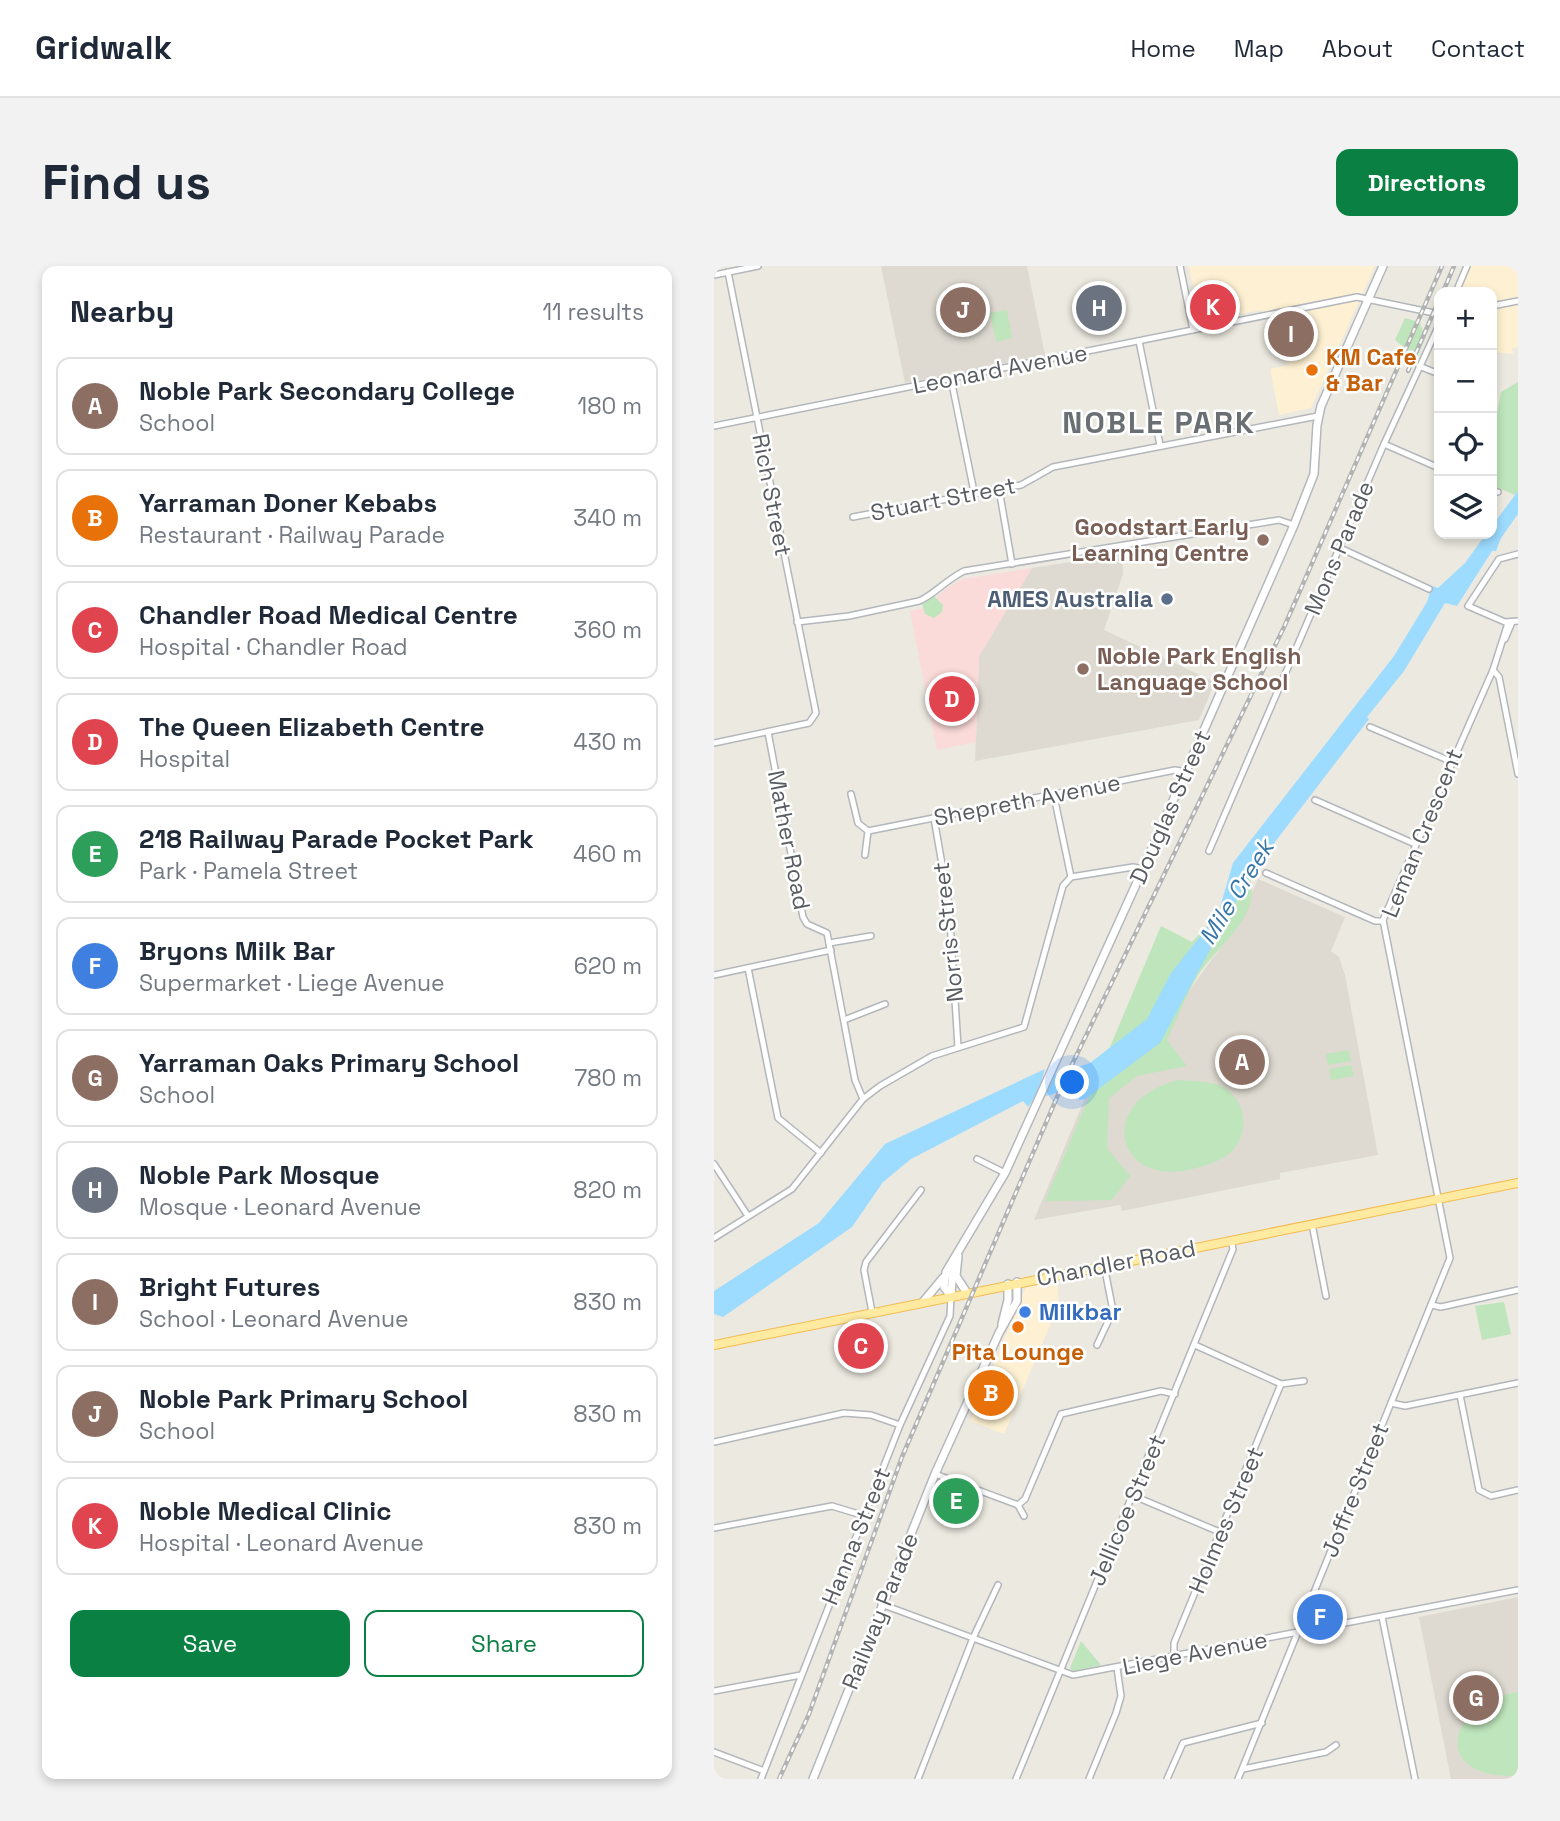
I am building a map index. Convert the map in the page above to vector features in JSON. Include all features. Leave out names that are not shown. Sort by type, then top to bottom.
[{"type":"main road","name":"Douglas Street","points":[[923,1302],[957,1257],[1005,1172],[1143,869],[1294,525],[1315,471],[1318,416],[1384,266]]},
{"type":"main road","name":"Chandler Road","points":[[714,1345],[1518,1183]]},
{"type":"main road","name":"Douglas Street","points":[[951,1296],[951,1273],[957,1257]]},
{"type":"main road","points":[[957,1257],[956,1276],[967,1293]]},
{"type":"main road","points":[[946,1272],[943,1285],[951,1296]]},
{"type":"main road","name":"Railway Parade","points":[[813,1779],[935,1474],[1001,1328],[1017,1301],[1017,1282]]},
{"type":"main road","name":"Railway Parade","points":[[1001,1328],[1008,1300],[1008,1284]]},
{"type":"street","points":[[714,275],[735,268],[758,266]]},
{"type":"street","points":[[1180,266],[1193,330]]},
{"type":"street","points":[[1458,287],[1467,266]]},
{"type":"street","name":"Rich Street","points":[[728,272],[815,717],[809,723],[768,732]]},
{"type":"street","name":"Leonard Avenue","points":[[714,426],[1356,298],[1434,313]]},
{"type":"street","points":[[1497,305],[1518,301]]},
{"type":"street","name":"Mons Parade","points":[[1209,851],[1384,444],[1434,335]]},
{"type":"street","points":[[1139,341],[1160,445]]},
{"type":"street","points":[[1419,366],[1434,372]]},
{"type":"street","points":[[951,379],[974,492]]},
{"type":"street","name":"Stuart Street","points":[[853,517],[1026,483],[1054,467],[1318,416]]},
{"type":"street","points":[[1384,444],[1434,466]]},
{"type":"street","points":[[999,489],[1012,564]]},
{"type":"street","points":[[797,622],[849,616],[919,601],[927,598],[941,583],[964,571],[1279,520],[1294,525]]},
{"type":"street","points":[[1340,548],[1429,589]]},
{"type":"street","points":[[1468,606],[1498,559],[1518,554]]},
{"type":"street","points":[[1459,603],[1513,622]]},
{"type":"street","name":"Leman Crescent","points":[[1438,1199],[1383,921],[1450,761],[1513,622]]},
{"type":"street","points":[[1493,670],[1499,677],[1518,774]]},
{"type":"street","points":[[1370,727],[1450,761]]},
{"type":"street","points":[[714,743],[768,732]]},
{"type":"street","name":"Mather Road","points":[[768,732],[803,916],[807,924],[827,933],[830,947]]},
{"type":"street","name":"Shepreth Avenue","points":[[868,831],[1175,770],[1186,772]]},
{"type":"street","points":[[851,794],[858,823],[868,831],[865,855]]},
{"type":"street","points":[[1054,796],[1071,877]]},
{"type":"street","points":[[1315,800],[1415,844]]},
{"type":"street","name":"Norris Street","points":[[934,818],[949,905],[958,1047]]},
{"type":"street","points":[[714,1238],[792,1189],[863,1099],[916,1063],[1024,1027],[1063,886],[1071,877],[1133,867],[1143,869]]},
{"type":"street","points":[[1266,873],[1375,921],[1383,921]]},
{"type":"street","points":[[714,975],[871,936]]},
{"type":"street","points":[[830,947],[855,1080],[863,1099]]},
{"type":"street","points":[[748,968],[778,1118],[821,1153]]},
{"type":"street","points":[[844,1020],[885,1004]]},
{"type":"street","points":[[977,1159],[1005,1172]]},
{"type":"street","points":[[714,1164],[748,1216]]},
{"type":"street","points":[[872,1312],[864,1265],[921,1190]]},
{"type":"street","name":"Joffre Street","points":[[1238,1779],[1450,1258],[1438,1199]]},
{"type":"street","points":[[1312,1224],[1326,1296]]},
{"type":"street","name":"Jellicoe Street","points":[[1016,1779],[1195,1345],[1233,1249],[1231,1240]]},
{"type":"street","points":[[1097,1345],[1112,1311],[1104,1265]]},
{"type":"street","points":[[1431,1305],[1441,1307],[1518,1290]]},
{"type":"street","name":"Hanna Street","points":[[761,1779],[900,1425],[950,1316],[951,1296]]},
{"type":"street","points":[[1195,1345],[1281,1384],[1304,1381]]},
{"type":"street","points":[[1391,1403],[1405,1406],[1518,1383]]},
{"type":"street","name":"Holmes Street","points":[[1174,1657],[1174,1643],[1222,1534],[1281,1384]]},
{"type":"street","points":[[1018,1505],[1025,1499],[1060,1414],[1161,1391],[1175,1394]]},
{"type":"street","points":[[1460,1395],[1479,1490],[1491,1496],[1518,1490]]},
{"type":"street","points":[[714,1442],[844,1413],[871,1415],[900,1425]]},
{"type":"street","points":[[935,1474],[1018,1505],[1024,1516]]},
{"type":"street","points":[[1134,1496],[1222,1534]]},
{"type":"street","points":[[714,1528],[832,1506],[865,1516]]},
{"type":"street","points":[[918,1779],[973,1638],[999,1584]]},
{"type":"street","name":"Liege Avenue","points":[[881,1604],[1073,1675],[1518,1590]]},
{"type":"street","points":[[1382,1617],[1415,1779]]},
{"type":"street","points":[[1089,1779],[1119,1704],[1121,1696],[1117,1668]]},
{"type":"street","points":[[714,1691],[801,1675]]},
{"type":"street","points":[[1167,1779],[1183,1743],[1262,1723]]},
{"type":"street","points":[[1243,1769],[1326,1752],[1336,1745]]},
{"type":"street","points":[[714,1752],[764,1771]]},
{"type":"shaded area","points":[[881,266],[1027,266],[1045,355],[905,383]]},
{"type":"shaded area","points":[[1188,266],[1375,266],[1311,408],[1279,415],[1270,369],[1288,365],[1277,311],[1262,314],[1262,310],[1202,321]]},
{"type":"shaded area","points":[[1471,266],[1518,266],[1518,347],[1512,348],[1513,354],[1497,352],[1497,287],[1462,287]]},
{"type":"shaded area","name":"Noble Park English Language School","points":[[1122,554],[1123,574],[1104,630],[1215,682],[1199,720],[975,761],[979,656],[1032,568]]},
{"type":"shaded area","points":[[1032,568],[979,656],[976,742],[937,750],[910,611],[929,607],[945,589],[963,579]]},
{"type":"shaded area","points":[[1258,879],[1345,917],[1331,951],[1339,957],[1345,975],[1378,1155],[1280,1173],[1280,1179],[1122,1211],[1120,1205],[1034,1220],[1088,1091],[1159,1032],[1237,925]]},
{"type":"shaded area","points":[[1057,1282],[1059,1304],[1004,1434],[970,1421],[1026,1287]]},
{"type":"shaded area","points":[[1518,1597],[1518,1779],[1451,1779],[1419,1617]]},
{"type":"green space","points":[[1007,310],[1012,338],[996,342],[990,313]]},
{"type":"green space","points":[[1405,318],[1419,322],[1426,337],[1417,358],[1395,340]]},
{"type":"green space","points":[[1518,382],[1518,491],[1515,495],[1497,487],[1497,414],[1501,392]]},
{"type":"green space","points":[[934,596],[943,605],[942,612],[934,618],[925,614],[922,604]]},
{"type":"green space","points":[[1248,873],[1252,888],[1251,902],[1245,915],[1198,975],[1167,1040],[1187,1066],[1137,1076],[1109,1098],[1107,1148],[1130,1176],[1112,1200],[1045,1201],[1161,926],[1192,942],[1218,915]]},
{"type":"green space","points":[[1349,1050],[1351,1061],[1328,1065],[1326,1054]]},
{"type":"green space","points":[[1351,1065],[1354,1076],[1331,1080],[1329,1069]]},
{"type":"green space","points":[[1178,1080],[1211,1083],[1230,1092],[1241,1108],[1243,1127],[1237,1145],[1222,1158],[1196,1168],[1169,1172],[1148,1167],[1133,1156],[1126,1141],[1126,1124],[1134,1106],[1151,1091]]},
{"type":"green space","points":[[1504,1302],[1511,1334],[1482,1340],[1475,1306]]},
{"type":"green space","points":[[945,1486],[977,1499],[970,1517],[935,1503]]},
{"type":"green space","points":[[1081,1641],[1101,1665],[1073,1671],[1070,1668]]},
{"type":"green space","points":[[1518,1692],[1518,1776],[1489,1774],[1470,1766],[1460,1754],[1458,1739],[1463,1724],[1475,1710],[1494,1699]]},
{"type":"water","name":"Mile Creek","points":[[1518,491],[1518,514],[1501,538],[1496,551],[1492,551],[1457,606],[1445,603],[1404,671],[1367,717],[1369,719],[1265,855],[1262,865],[1249,871],[1250,875],[1160,1043],[1085,1099],[1079,1100],[1079,1086],[1033,1100],[1028,1107],[1023,1101],[911,1159],[883,1182],[852,1227],[723,1317],[714,1314],[714,1291],[819,1223],[885,1144],[1045,1069],[1042,1079],[1090,1063],[1147,1019],[1171,973],[1218,914],[1233,863],[1394,656],[1427,602],[1432,586],[1438,588],[1465,563],[1482,539],[1497,539],[1497,519]]},
{"type":"railway","points":[[779,1779],[809,1714],[902,1457],[1064,1081],[1285,625],[1442,266]]},
{"type":"railway","points":[[1445,287],[1454,266]]},
{"type":"railway","points":[[1408,371],[1434,311]]},
{"type":"place","name":"Noble Medical Clinic","points":[[1213,307]]},
{"type":"place","name":"Noble Park Mosque","points":[[1099,308]]},
{"type":"place","name":"Noble Park Primary School","points":[[963,310]]},
{"type":"place","name":"Bright Futures","points":[[1291,334]]},
{"type":"place","name":"KM Cafe & Bar","points":[[1312,370]]},
{"type":"place","name":"Goodstart Early Learning Centre","points":[[1263,540]]},
{"type":"place","name":"AMES Australia","points":[[1167,599]]},
{"type":"place","name":"Noble Park English Language School","points":[[1083,669]]},
{"type":"place","name":"The Queen Elizabeth Centre","points":[[952,699]]},
{"type":"place","name":"Noble Park Secondary College","points":[[1242,1062]]},
{"type":"place","name":"Milkbar","points":[[1025,1312]]},
{"type":"place","name":"Pita Lounge","points":[[1018,1327]]},
{"type":"place","name":"Chandler Road Medical Centre","points":[[861,1346]]},
{"type":"place","name":"Yarraman Doner Kebabs","points":[[991,1393]]},
{"type":"place","name":"218 Railway Parade Pocket Park","points":[[956,1501]]},
{"type":"place","name":"Bryons Milk Bar","points":[[1320,1617]]},
{"type":"place","name":"Yarraman Oaks Primary School","points":[[1476,1698]]},
{"type":"district","name":"NOBLE PARK","points":[[1159,422]]}]
